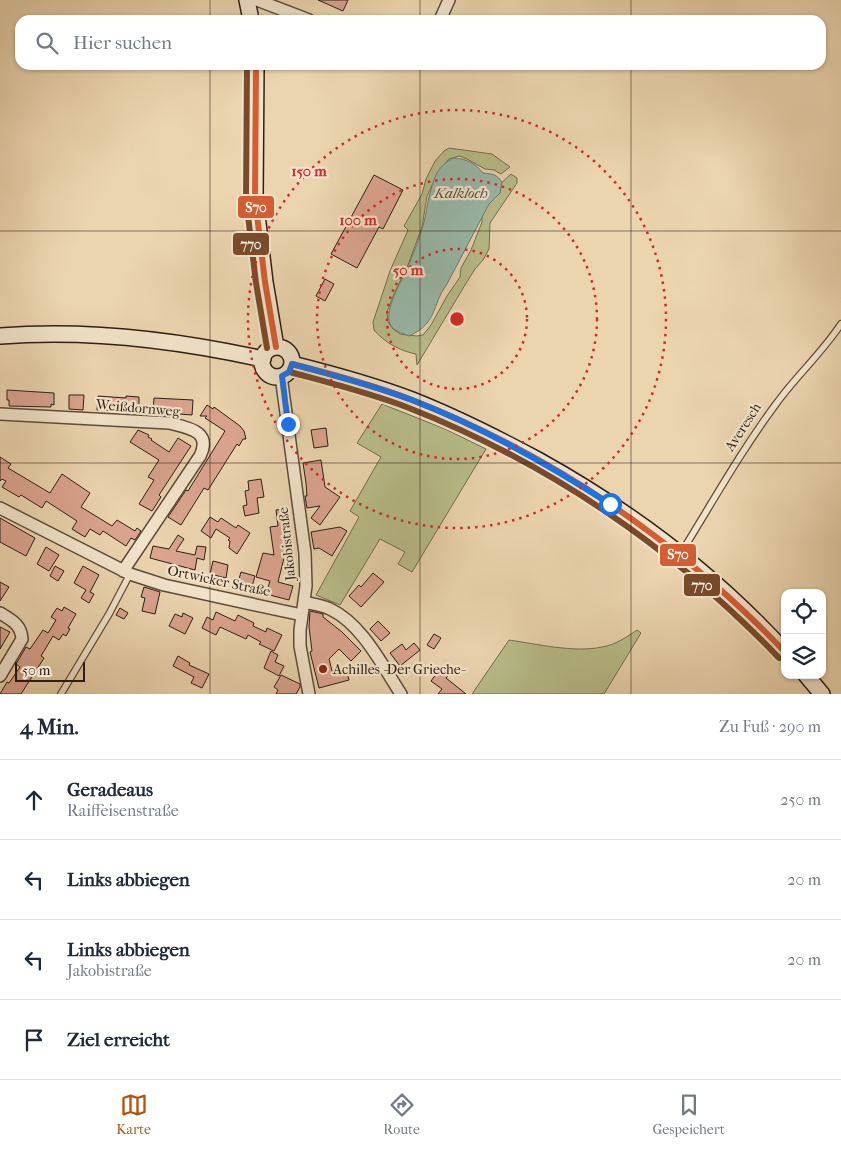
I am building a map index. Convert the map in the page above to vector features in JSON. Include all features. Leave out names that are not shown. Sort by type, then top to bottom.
[{"type":"street","points":[[247,0],[250,15]]},
{"type":"street","points":[[257,0],[296,15]]},
{"type":"street","points":[[442,15],[449,0]]},
{"type":"street","points":[[256,70],[254,198],[276,347]]},
{"type":"street","points":[[0,336],[72,334],[174,341],[263,359]]},
{"type":"street","points":[[276,347],[288,352],[292,359],[289,372],[282,383],[268,374],[263,365],[263,359],[267,351],[276,347]]},
{"type":"street","points":[[292,364],[411,400],[448,415],[517,449],[589,490],[646,528],[680,554],[734,600],[781,648]]},
{"type":"street","name":"Jakobistraße","points":[[282,383],[305,553],[306,586],[300,646],[309,694]]},
{"type":"street","name":"Weißdornweg","points":[[0,414],[170,423],[194,430],[203,438],[204,444],[200,456],[127,573]]},
{"type":"street","name":"Ortwicker Straße","points":[[0,508],[127,573],[164,585],[302,615]]},
{"type":"street","points":[[304,602],[328,608],[350,622],[367,642],[401,694]]},
{"type":"street","points":[[0,613],[19,626],[22,638],[0,676]]},
{"type":"street","points":[[809,679],[822,694]]},
{"type":"lane","name":"Averesch","points":[[680,554],[758,429],[794,380],[817,356],[841,324]]},
{"type":"lane","points":[[61,694],[108,614],[127,573]]},
{"type":"green space","points":[[449,148],[492,154],[510,167],[501,174],[494,170],[485,169],[459,156],[449,159],[439,171],[427,196],[422,227],[408,265],[387,312],[388,322],[400,334],[423,335],[431,325],[460,277],[461,268],[471,250],[482,222],[482,208],[500,184],[511,174],[517,178],[517,183],[490,223],[489,249],[483,260],[475,269],[417,365],[416,354],[404,351],[387,342],[374,330],[373,322],[390,271],[408,230],[404,226],[422,194],[426,179],[435,161]]},
{"type":"green space","points":[[382,404],[445,429],[486,449],[412,572],[398,564],[405,552],[380,539],[340,605],[316,595],[359,517],[350,511],[381,457],[357,443]]},
{"type":"green space","points":[[637,630],[641,633],[604,694],[472,694],[509,640],[556,647],[591,649],[612,644]]},
{"type":"water","name":"Kalkloch","points":[[454,158],[470,162],[483,173],[498,177],[502,182],[500,193],[489,204],[442,292],[430,320],[409,336],[395,330],[391,326],[389,311],[418,240],[434,179],[442,166]]},
{"type":"building","points":[[318,0],[348,0],[343,11]]},
{"type":"building","points":[[374,175],[403,190],[383,229],[379,227],[357,268],[331,254]]},
{"type":"building","points":[[325,279],[334,284],[325,301],[316,296]]},
{"type":"building","points":[[7,390],[54,393],[54,405],[51,404],[51,407],[9,406]]},
{"type":"building","points":[[69,395],[84,395],[83,410],[69,409]]},
{"type":"building","points":[[98,396],[139,397],[139,411],[97,410]]},
{"type":"building","points":[[154,398],[193,400],[192,415],[153,412]]},
{"type":"building","points":[[207,405],[213,409],[214,407],[240,426],[244,431],[246,439],[243,439],[239,446],[237,444],[208,490],[204,488],[181,525],[168,517],[186,490],[188,491],[225,431],[205,418],[207,416],[200,416]]},
{"type":"building","points":[[326,428],[328,446],[314,448],[311,430]]},
{"type":"building","points":[[138,430],[149,435],[148,437],[151,440],[169,452],[178,438],[191,446],[159,495],[161,497],[152,511],[139,504],[154,480],[148,477],[159,460],[130,442]]},
{"type":"building","points":[[0,457],[11,464],[8,468],[50,493],[62,474],[90,493],[81,507],[112,526],[117,520],[135,531],[137,528],[141,531],[135,540],[131,538],[126,546],[103,531],[100,535],[90,529],[85,537],[72,529],[77,521],[46,501],[42,508],[21,495],[19,497],[2,487],[6,481],[2,479],[0,481]]},
{"type":"building","points":[[321,460],[325,487],[340,497],[320,525],[311,518],[320,506],[307,508],[303,463]]},
{"type":"building","points":[[261,479],[264,497],[257,498],[259,513],[245,516],[243,506],[247,505],[245,491],[249,490],[248,481]]},
{"type":"building","points":[[287,509],[293,553],[285,554],[278,582],[293,586],[289,600],[266,594],[270,581],[256,577],[263,553],[274,555],[270,527],[278,526],[276,510]]},
{"type":"building","points":[[210,517],[218,522],[221,518],[236,528],[238,525],[250,533],[237,554],[229,548],[230,541],[228,540],[230,538],[216,529],[211,538],[201,531]]},
{"type":"building","points":[[0,518],[35,538],[26,556],[0,542]]},
{"type":"building","points":[[340,527],[347,531],[332,556],[319,548],[314,549],[311,532]]},
{"type":"building","points":[[178,535],[184,539],[176,551],[195,555],[197,546],[206,547],[204,560],[197,558],[195,570],[150,558],[153,546],[169,549]]},
{"type":"building","points":[[46,547],[59,555],[49,571],[37,564]]},
{"type":"building","points":[[213,561],[228,565],[226,578],[210,574]]},
{"type":"building","points":[[55,566],[64,571],[58,581],[50,576]]},
{"type":"building","points":[[83,566],[99,575],[90,592],[94,594],[89,603],[81,598],[86,590],[74,583]]},
{"type":"building","points":[[241,572],[255,576],[251,590],[237,586]]},
{"type":"building","points":[[373,573],[384,582],[361,607],[349,596],[359,585],[361,587]]},
{"type":"building","points":[[0,582],[9,587],[0,601]]},
{"type":"building","points":[[144,587],[160,592],[155,614],[142,611],[145,598],[141,597]]},
{"type":"building","points":[[64,607],[76,614],[66,636],[63,634],[59,640],[53,636],[41,656],[44,658],[21,694],[0,694],[7,682],[9,683],[20,667],[16,664],[26,647],[30,649],[43,630],[48,633],[56,620],[51,617],[57,608],[62,611]]},
{"type":"building","points":[[120,608],[128,613],[124,619],[116,615]]},
{"type":"building","points":[[310,611],[323,614],[323,617],[361,651],[351,661],[339,649],[329,659],[332,671],[346,668],[349,680],[319,688],[310,652],[312,651],[309,627]]},
{"type":"building","points":[[216,612],[235,621],[238,615],[254,623],[253,626],[266,632],[267,628],[282,635],[274,651],[259,644],[261,642],[248,635],[246,639],[220,627],[216,635],[202,628],[207,617],[213,620]]},
{"type":"building","points":[[183,613],[193,618],[185,634],[169,626],[175,614],[182,617]]},
{"type":"building","points":[[378,621],[390,633],[381,641],[370,629]]},
{"type":"building","points":[[0,627],[10,632],[0,649]]},
{"type":"building","points":[[434,634],[441,638],[434,649],[427,645]]},
{"type":"building","points":[[414,643],[420,650],[400,666],[390,653],[402,644],[406,650]]},
{"type":"building","points":[[271,651],[278,655],[275,662],[284,666],[279,676],[264,668]]},
{"type":"building","points":[[178,656],[190,663],[189,665],[209,674],[202,688],[191,683],[194,677],[173,666]]},
{"type":"building","points":[[439,670],[466,694],[438,694],[442,689],[431,681]]},
{"type":"building","points":[[281,675],[300,684],[296,694],[276,694],[278,690],[274,687]]},
{"type":"transit line","name":"770","points":[[247,70],[246,199],[256,283],[267,348]]},
{"type":"transit line","name":"S70","points":[[256,70],[255,198],[265,282],[276,347]]},
{"type":"transit line","name":"S70","points":[[292,364],[352,380],[412,400],[464,422],[515,447],[564,475],[612,505],[658,538],[745,612],[781,648]]},
{"type":"transit line","name":"770","points":[[290,372],[365,393],[409,408],[461,430],[511,455],[560,483],[608,513],[697,581],[739,618],[779,658]]},
{"type":"place","name":"Achilles -Der Grieche-","points":[[323,669]]},
{"type":"route","points":[[288,424],[282,376],[289,372],[292,364],[388,392],[448,415],[517,449],[566,476],[610,504]]}]
